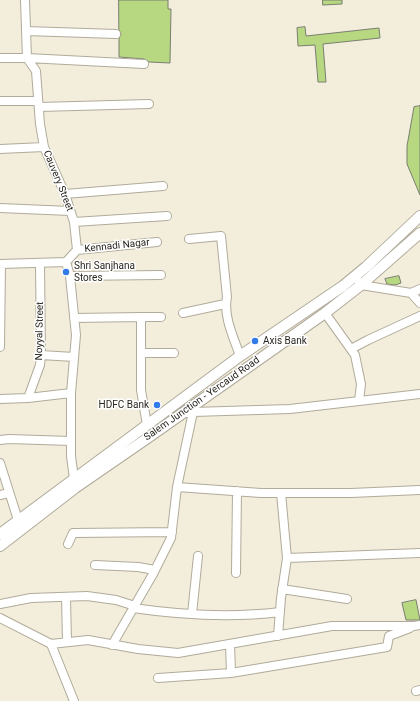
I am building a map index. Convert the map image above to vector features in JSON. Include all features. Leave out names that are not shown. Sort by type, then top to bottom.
[{"type":"main road","points":[[0,534],[240,356],[343,286],[420,216]]},
{"type":"main road","name":"Salem Junction - Yercaud Road","points":[[0,546],[75,488],[325,314],[361,285],[420,233]]},
{"type":"main road","points":[[175,404],[180,414]]},
{"type":"street","name":"Cauvery Street","points":[[25,0],[27,58],[36,71],[40,124],[44,147],[65,194],[74,222],[77,250]]},
{"type":"street","points":[[26,30],[116,34]]},
{"type":"street","points":[[0,58],[144,64]]},
{"type":"street","points":[[0,101],[38,104],[149,104]]},
{"type":"street","points":[[0,149],[44,147]]},
{"type":"street","points":[[65,194],[163,186]]},
{"type":"street","points":[[0,208],[70,211]]},
{"type":"street","points":[[74,222],[167,216]]},
{"type":"street","points":[[189,239],[221,236],[228,322],[240,356]]},
{"type":"street","name":"Kennadi Nagar","points":[[77,250],[157,242]]},
{"type":"street","points":[[0,347],[1,264],[66,262],[77,250]]},
{"type":"street","points":[[66,262],[70,276],[76,335],[71,393],[71,456],[74,478]]},
{"type":"street","name":"Noyyal Street","points":[[28,398],[40,365],[41,355],[40,263]]},
{"type":"street","points":[[70,276],[161,275]]},
{"type":"street","points":[[355,276],[361,285],[411,293],[420,289]]},
{"type":"street","points":[[411,293],[420,303]]},
{"type":"street","points":[[183,312],[226,304]]},
{"type":"street","points":[[325,314],[355,355],[361,384],[359,401]]},
{"type":"street","points":[[351,349],[420,316]]},
{"type":"street","points":[[74,318],[161,317]]},
{"type":"street","points":[[141,318],[141,390],[147,425]]},
{"type":"street","points":[[141,354],[174,353]]},
{"type":"street","points":[[41,355],[74,357]]},
{"type":"street","points":[[0,399],[28,398],[71,393]]},
{"type":"street","points":[[180,414],[193,412],[290,409],[420,394]]},
{"type":"street","points":[[112,644],[155,570],[171,538],[177,487],[193,412]]},
{"type":"street","points":[[0,440],[71,441]]},
{"type":"street","points":[[0,463],[18,520]]},
{"type":"street","points":[[177,487],[237,492],[281,493],[351,493],[420,490]]},
{"type":"street","points":[[236,573],[237,492]]},
{"type":"street","points":[[0,495],[9,493]]},
{"type":"street","points":[[278,636],[282,589],[287,558],[281,493]]},
{"type":"street","points":[[68,544],[73,533],[172,532]]},
{"type":"street","points":[[287,558],[420,553]]},
{"type":"street","points":[[192,614],[198,556]]},
{"type":"street","points":[[94,565],[138,567],[155,570]]},
{"type":"street","points":[[282,589],[346,599]]},
{"type":"street","points":[[0,604],[31,598],[87,596],[116,600],[134,607],[168,613],[250,616],[280,612]]},
{"type":"street","points":[[66,597],[68,642]]},
{"type":"street","points":[[0,618],[51,644],[88,640],[138,649],[178,653],[332,626],[417,626]]},
{"type":"street","points":[[158,678],[231,673],[387,647],[389,636],[417,626]]},
{"type":"street","points":[[51,644],[74,701]]},
{"type":"street","points":[[230,644],[231,673]]},
{"type":"building","points":[[119,0],[168,0],[168,9],[171,9],[170,63],[149,62],[144,59],[119,57],[119,38],[121,34],[119,30]]},
{"type":"building","points":[[323,0],[342,0],[342,4],[323,5]]},
{"type":"building","points":[[305,27],[306,36],[379,28],[380,38],[323,44],[326,82],[318,82],[315,45],[298,46],[297,28]]},
{"type":"building","points":[[420,106],[420,195],[407,164],[407,146],[414,107]]},
{"type":"building","points":[[399,276],[401,283],[395,285],[387,284],[385,279]]},
{"type":"building","points":[[416,600],[420,620],[406,620],[402,603]]},
{"type":"place","name":"Shri Sanjhana Stores","points":[[66,272]]},
{"type":"place","name":"Axis Bank","points":[[255,341]]},
{"type":"place","name":"HDFC Bank","points":[[157,405]]}]
